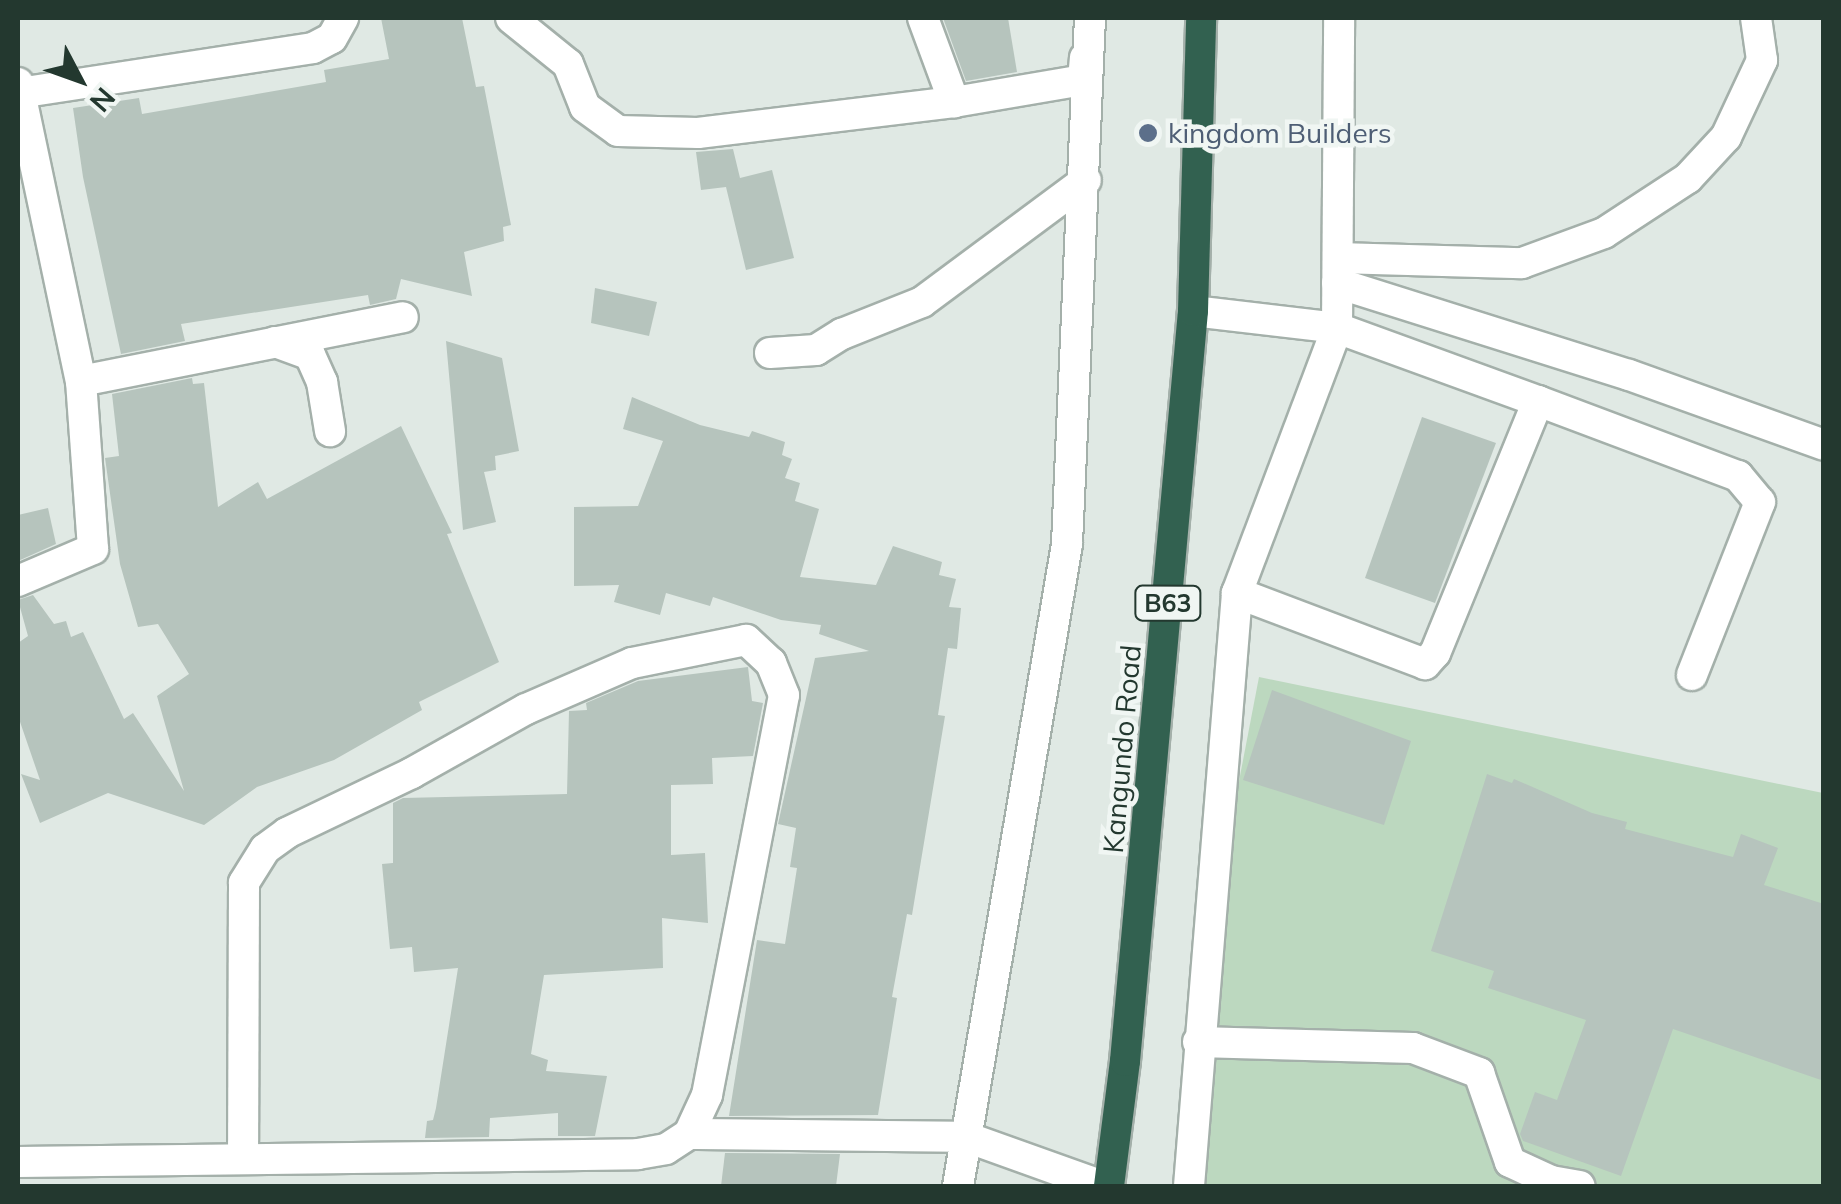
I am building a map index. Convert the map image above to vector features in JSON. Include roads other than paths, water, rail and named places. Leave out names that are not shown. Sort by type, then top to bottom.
[{"type":"highway","name":"Kangundo Road","points":[[1106,1186],[1127,1042],[1193,311],[1201,18]]},
{"type":"street","points":[[18,581],[93,548],[81,380],[18,88],[313,48],[332,38],[344,18]]},
{"type":"street","points":[[511,18],[568,64],[585,107],[618,131],[698,133],[954,102],[1083,80],[1090,18]]},
{"type":"street","points":[[922,18],[954,102]]},
{"type":"street","points":[[958,1186],[1067,544],[1086,180],[1090,18]]},
{"type":"street","points":[[1189,1186],[1236,592],[1338,328],[1340,18]]},
{"type":"street","points":[[1338,271],[1522,263],[1604,234],[1688,178],[1726,137],[1762,60],[1756,18]]},
{"type":"street","points":[[770,353],[816,350],[842,334],[922,302],[1086,180]]},
{"type":"street","points":[[1338,271],[1824,445]]},
{"type":"street","points":[[1193,311],[1338,328],[1738,476],[1760,502],[1692,676]]},
{"type":"street","points":[[81,380],[403,317]]},
{"type":"street","points":[[275,342],[310,355],[322,382],[330,431]]},
{"type":"street","points":[[1236,592],[1425,664],[1436,654],[1538,401]]},
{"type":"street","points":[[243,1159],[244,884],[265,849],[286,833],[412,773],[526,709],[632,663],[746,640],[771,663],[784,695],[707,1095],[689,1134]]},
{"type":"street","points":[[1198,1042],[1414,1048],[1479,1074],[1510,1162],[1551,1181],[1580,1186]]},
{"type":"street","points":[[18,1162],[638,1154],[666,1148],[689,1134],[966,1136],[1106,1186]]},
{"type":"place","name":"kingdom Builders","points":[[1148,133]]}]
